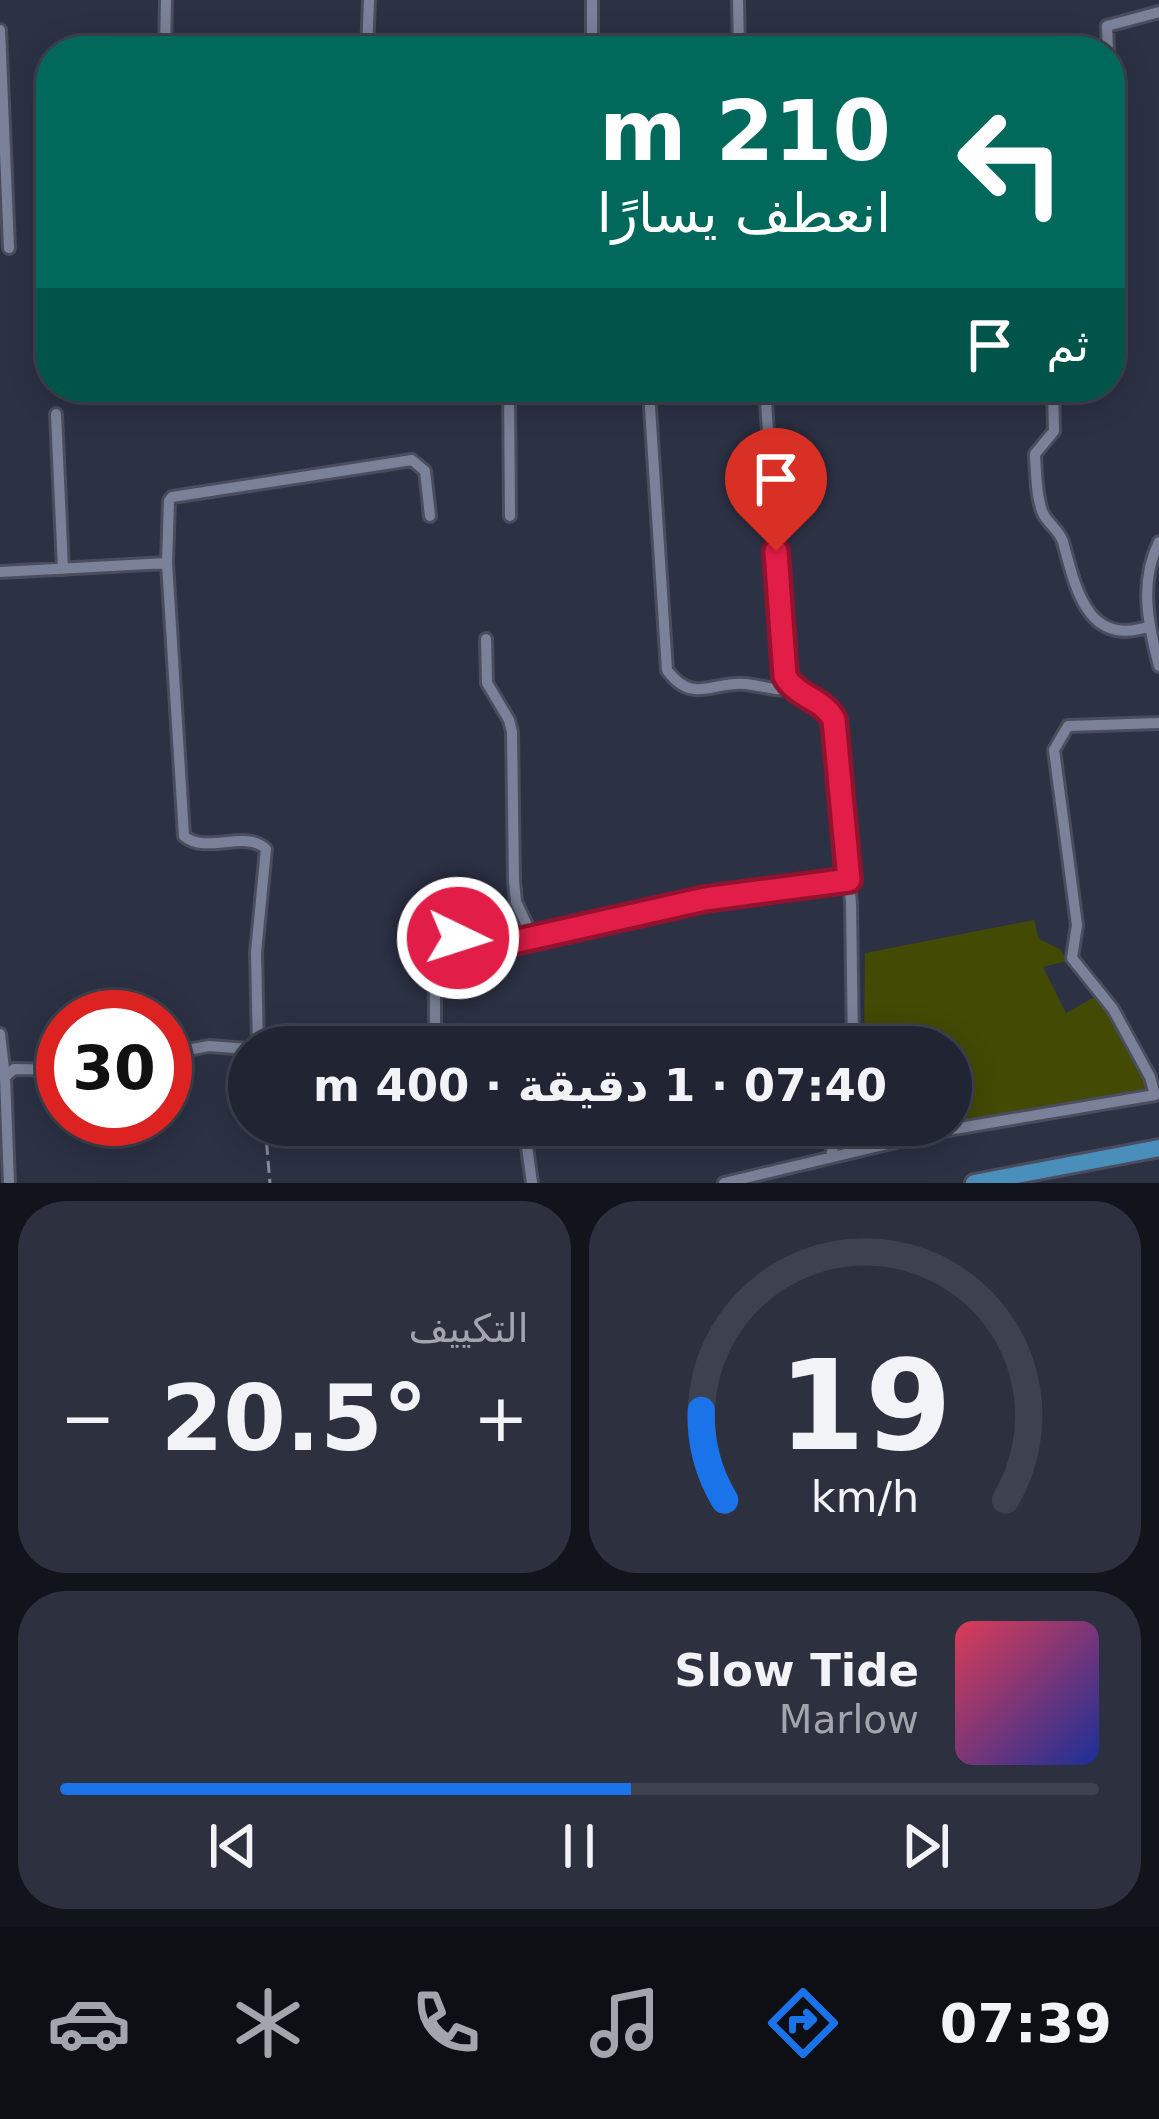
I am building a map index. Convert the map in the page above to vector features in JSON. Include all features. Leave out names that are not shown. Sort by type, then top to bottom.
[{"type":"main road","points":[[974,1183],[1159,1149]]},
{"type":"street","points":[[165,36],[166,0]]},
{"type":"street","points":[[368,36],[369,0]]},
{"type":"street","points":[[592,0],[592,36]]},
{"type":"street","points":[[738,0],[739,36]]},
{"type":"street","points":[[1108,36],[1108,26],[1159,12]]},
{"type":"street","points":[[0,30],[9,248]]},
{"type":"street","points":[[509,402],[510,515]]},
{"type":"street","points":[[650,402],[667,670],[674,680],[696,690],[748,684],[794,688]]},
{"type":"street","points":[[766,402],[785,676],[794,688],[829,710],[834,720],[849,880],[852,1026]]},
{"type":"street","points":[[1053,402],[1054,431],[1035,454],[1043,514],[1058,529],[1078,598],[1093,616],[1118,630],[1150,626]]},
{"type":"street","points":[[56,414],[63,569]]},
{"type":"street","points":[[254,1026],[266,849],[253,841],[193,843],[184,836],[167,563],[168,505],[172,497],[412,460],[425,471],[430,516]]},
{"type":"street","points":[[1159,542],[1148,566],[1150,626],[1159,666]]},
{"type":"street","points":[[0,572],[167,563]]},
{"type":"street","points":[[485,639],[487,683],[512,732],[516,902],[532,938]]},
{"type":"street","points":[[724,1183],[942,1131],[1156,1096],[1113,1009],[1072,958],[1077,925],[1054,750],[1068,726],[1159,723]]},
{"type":"street","points":[[435,1026],[435,940],[443,935],[496,946],[705,899],[849,880]]},
{"type":"street","points":[[0,1034],[9,1183]]},
{"type":"street","points":[[192,1049],[228,1047]]},
{"type":"street","points":[[5,1077],[14,1069],[36,1069]]},
{"type":"street","points":[[527,1146],[532,1183]]},
{"type":"street","points":[[831,1156],[833,1146]]},
{"type":"path","points":[[267,1146],[271,1183]]},
{"type":"green space","points":[[1034,920],[1039,939],[1060,949],[1067,961],[1043,967],[1066,1013],[1096,996],[1121,1031],[1152,1094],[972,1120],[972,1026],[864,1026],[865,953]]},
{"type":"route","points":[[458,938],[496,946],[705,899],[849,880],[834,720],[829,710],[794,688],[785,676],[776,551]]}]
